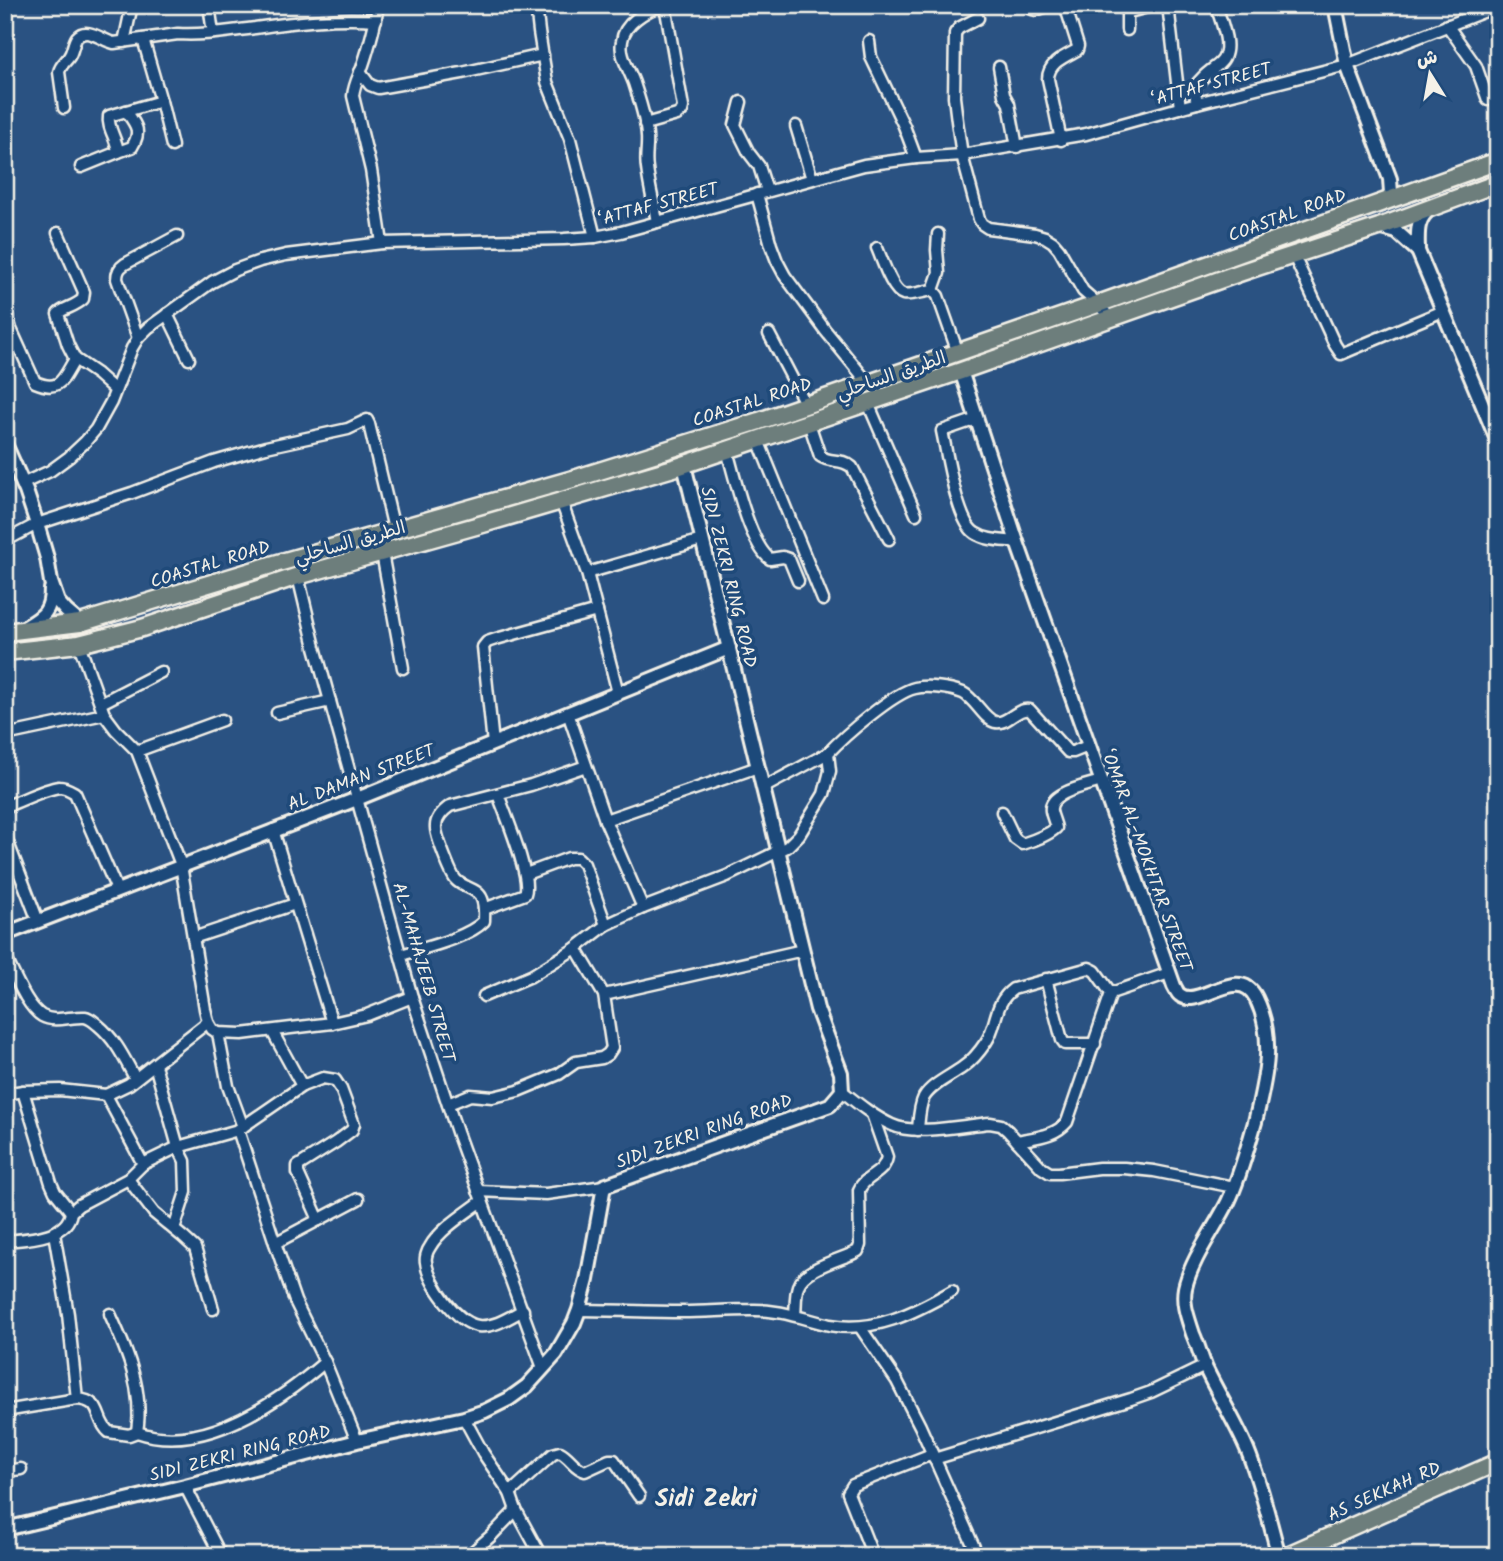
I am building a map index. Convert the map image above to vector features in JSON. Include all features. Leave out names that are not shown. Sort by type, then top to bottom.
[{"type":"main road","name":"COASTAL ROAD","points":[[13,632],[80,623],[394,529],[580,477],[958,353],[1498,161]]},
{"type":"main road","name":"الطريق الساحلي","points":[[10,653],[79,643],[142,628],[298,576],[684,465],[1379,227],[1498,183]]},
{"type":"main road","points":[[477,506],[483,524]]},
{"type":"main road","name":"AS SEKKAH RD","points":[[1285,1556],[1498,1462]]},
{"type":"street","points":[[124,42],[132,5]]},
{"type":"street","points":[[209,5],[213,33]]},
{"type":"street","points":[[378,5],[353,96],[371,170],[382,243]]},
{"type":"street","points":[[536,5],[547,82],[570,139],[595,237]]},
{"type":"street","points":[[645,124],[677,115],[683,107],[663,5],[640,16],[626,31],[621,43],[645,124],[646,166],[657,222]]},
{"type":"street","points":[[1030,5],[1036,10],[1051,5]]},
{"type":"street","points":[[1061,140],[1048,71],[1052,65],[1077,50],[1065,5]]},
{"type":"street","points":[[1127,30],[1127,14],[1155,5]]},
{"type":"street","points":[[1168,5],[1180,108]]},
{"type":"street","points":[[1197,103],[1194,88],[1201,77],[1224,59],[1227,51],[1216,5]]},
{"type":"street","points":[[1335,5],[1347,65],[1385,164],[1391,186],[1388,199]]},
{"type":"street","name":"‘ATTAF STREET","points":[[22,484],[50,471],[69,457],[96,429],[111,402],[138,338],[212,282],[260,261],[286,255],[382,243],[595,237],[637,228],[863,165],[962,155],[1061,140],[1347,65],[1486,7],[1498,6]]},
{"type":"street","points":[[978,18],[955,33],[954,96],[962,155],[979,219],[982,224],[996,230],[1035,234],[1053,242],[1083,291],[1111,319]]},
{"type":"street","points":[[64,108],[60,67],[69,58],[76,38],[81,34],[88,33],[108,42],[124,42],[300,22],[376,20]]},
{"type":"street","points":[[1447,25],[1476,65],[1488,100]]},
{"type":"street","points":[[143,39],[172,146]]},
{"type":"street","points":[[869,41],[871,57],[916,158]]},
{"type":"street","points":[[360,72],[370,85],[378,88],[542,55]]},
{"type":"street","points":[[999,67],[1017,147]]},
{"type":"street","points":[[118,152],[109,116],[161,101]]},
{"type":"street","points":[[741,102],[735,125],[759,166],[771,246],[777,261],[825,330],[869,383]]},
{"type":"street","points":[[81,167],[132,148],[137,126],[126,111]]},
{"type":"street","points":[[796,126],[812,179]]},
{"type":"street","points":[[1385,164],[1400,184],[1416,189]]},
{"type":"street","points":[[1418,251],[1422,215],[1434,206]]},
{"type":"street","points":[[1379,227],[1396,232],[1418,251],[1497,437]]},
{"type":"street","points":[[58,233],[84,292],[83,299],[78,304],[58,314],[68,345],[75,359],[116,390]]},
{"type":"street","points":[[933,290],[939,274],[938,234]]},
{"type":"street","points":[[138,338],[117,273],[125,264],[177,236]]},
{"type":"street","points":[[877,248],[899,293],[906,295],[933,290]]},
{"type":"street","points":[[1294,256],[1341,354],[1443,311]]},
{"type":"street","points":[[933,290],[938,296],[958,353]]},
{"type":"street","points":[[5,308],[10,329],[35,382],[44,386],[60,384],[75,359]]},
{"type":"street","points":[[167,314],[189,359]]},
{"type":"street","points":[[769,334],[806,405]]},
{"type":"street","name":"‘OMAR AL-MOKHTAR STREET","points":[[961,371],[1017,542],[1174,986],[1179,995],[1185,998],[1231,985],[1241,985],[1250,988],[1260,1009],[1268,1048],[1267,1067],[1251,1135],[1234,1187],[1191,1270],[1184,1298],[1185,1310],[1205,1366],[1247,1448],[1279,1556]]},
{"type":"street","points":[[868,403],[916,514]]},
{"type":"street","points":[[977,419],[942,431],[960,510],[974,533],[990,539],[1017,542]]},
{"type":"street","points":[[5,541],[37,524],[132,493],[214,462],[266,447],[348,429],[367,420],[394,529]]},
{"type":"street","points":[[809,424],[820,456],[828,460],[844,461],[852,467],[889,539]]},
{"type":"street","points":[[758,440],[823,600]]},
{"type":"street","points":[[6,448],[37,524],[51,582],[51,599],[43,616],[13,632]]},
{"type":"street","points":[[727,450],[745,511],[761,550],[770,559],[789,559],[798,581]]},
{"type":"street","name":"SIDI ZEKRI RING ROAD","points":[[5,1529],[357,1441],[464,1418],[509,1399],[527,1386],[556,1354],[579,1310],[593,1252],[604,1186],[830,1105],[842,1091],[841,1073],[817,1009],[684,465]]},
{"type":"street","points":[[561,501],[587,573],[618,693]]},
{"type":"street","points":[[587,573],[702,540]]},
{"type":"street","points":[[382,553],[403,668]]},
{"type":"street","name":"AL-MAHAJEEB STREET","points":[[298,576],[315,647],[412,997],[480,1196],[543,1368]]},
{"type":"street","points":[[51,582],[61,606],[80,623]]},
{"type":"street","points":[[493,744],[483,647],[487,642],[496,639],[597,611]]},
{"type":"street","points":[[79,643],[102,709],[116,730],[137,751],[181,865],[208,1022],[212,1029],[218,1033],[242,1034],[332,1023],[367,1015],[412,997]]},
{"type":"street","name":"AL DAMAN STREET","points":[[5,934],[357,799],[729,648]]},
{"type":"street","points":[[5,735],[102,709],[161,672]]},
{"type":"street","points":[[763,788],[828,753],[848,732],[898,695],[922,687],[963,693],[990,719],[998,723],[1018,711],[1030,710],[1068,752],[1088,746]]},
{"type":"street","points":[[277,713],[330,701]]},
{"type":"street","points":[[568,713],[605,820],[643,908]]},
{"type":"street","points":[[137,751],[222,720]]},
{"type":"street","points":[[484,996],[531,976],[576,948],[606,925],[727,876],[794,842],[824,794],[830,771],[828,753]]},
{"type":"street","points":[[401,955],[475,929],[484,921],[482,897],[457,882],[451,873],[436,828],[440,813],[450,806],[531,785],[586,766]]},
{"type":"street","points":[[605,820],[758,766]]},
{"type":"street","points":[[1002,812],[1015,839],[1022,844],[1035,840],[1056,828],[1051,807],[1057,797],[1101,781]]},
{"type":"street","points":[[5,809],[51,789],[68,788],[75,793],[117,890]]},
{"type":"street","points":[[484,909],[525,894],[527,890],[526,874],[498,793]]},
{"type":"street","points":[[273,830],[332,1023]]},
{"type":"street","points":[[5,835],[38,921]]},
{"type":"street","points":[[526,874],[569,858],[578,858],[584,864],[606,925]]},
{"type":"street","points":[[193,938],[295,904]]},
{"type":"street","points":[[448,1104],[470,1095],[494,1097],[509,1094],[559,1074],[576,1062],[602,1058],[608,1054],[612,1048],[604,995],[576,948]]},
{"type":"street","points":[[604,995],[803,950]]},
{"type":"street","points":[[5,957],[35,1010],[44,1017],[56,1019],[90,1018],[110,1035],[135,1078]]},
{"type":"street","points":[[918,1130],[925,1095],[971,1060],[985,1044],[999,1004],[1013,989],[1089,968],[1095,971],[1111,993]]},
{"type":"street","points":[[1111,993],[1169,972]]},
{"type":"street","points":[[1046,979],[1062,1041],[1065,1044],[1095,1044]]},
{"type":"street","points":[[1017,1141],[1051,1134],[1068,1122],[1111,993]]},
{"type":"street","points":[[5,1094],[60,1090],[106,1095],[128,1084],[155,1065],[208,1022]]},
{"type":"street","points":[[272,1031],[302,1086]]},
{"type":"street","points":[[218,1033],[228,1086],[275,1243],[295,1301],[325,1362],[357,1441]]},
{"type":"street","points":[[155,1065],[178,1147],[185,1161],[186,1192],[174,1229]]},
{"type":"street","points":[[71,1212],[128,1179],[143,1164],[178,1147],[241,1128],[302,1086],[323,1078],[335,1080],[354,1124],[352,1130],[340,1140],[298,1166],[298,1173],[319,1220]]},
{"type":"street","points":[[5,1241],[54,1233],[71,1219],[71,1212],[51,1183],[23,1091]]},
{"type":"street","points":[[842,1091],[891,1125],[904,1129],[990,1123],[1000,1125],[1042,1168],[1050,1172],[1124,1168],[1154,1171],[1234,1187]]},
{"type":"street","points":[[106,1095],[143,1164]]},
{"type":"street","points":[[795,1315],[798,1287],[802,1279],[817,1269],[858,1251],[859,1190],[861,1184],[886,1165],[887,1157],[872,1113]]},
{"type":"street","points":[[128,1179],[154,1213],[195,1248],[213,1309]]},
{"type":"street","points":[[523,1310],[493,1325],[480,1327],[468,1324],[457,1315],[435,1286],[425,1259],[429,1247],[480,1196],[546,1194],[604,1186]]},
{"type":"street","points":[[275,1243],[358,1199]]},
{"type":"street","points":[[54,1233],[68,1314],[77,1399]]},
{"type":"street","points":[[579,1310],[773,1311],[828,1324],[860,1327],[902,1317],[951,1291]]},
{"type":"street","points":[[110,1314],[127,1351],[135,1383],[139,1401],[137,1432]]},
{"type":"street","points":[[860,1327],[897,1381],[978,1556]]},
{"type":"street","points":[[5,1411],[77,1399],[87,1400],[97,1408],[108,1432],[190,1437],[208,1433],[264,1408],[298,1385],[325,1362]]},
{"type":"street","points":[[873,1556],[848,1493],[850,1487],[933,1457],[1131,1399],[1205,1366]]},
{"type":"street","points":[[464,1418],[509,1493],[541,1556]]},
{"type":"street","points":[[509,1493],[553,1454],[560,1452],[585,1471],[608,1460],[614,1460],[639,1496]]},
{"type":"street","points":[[5,1471],[22,1469]]},
{"type":"street","points":[[185,1486],[221,1556]]},
{"type":"street","points":[[468,1556],[516,1510]]},
{"type":"district","name":"Sidi Zekri","points":[[706,1498]]}]
